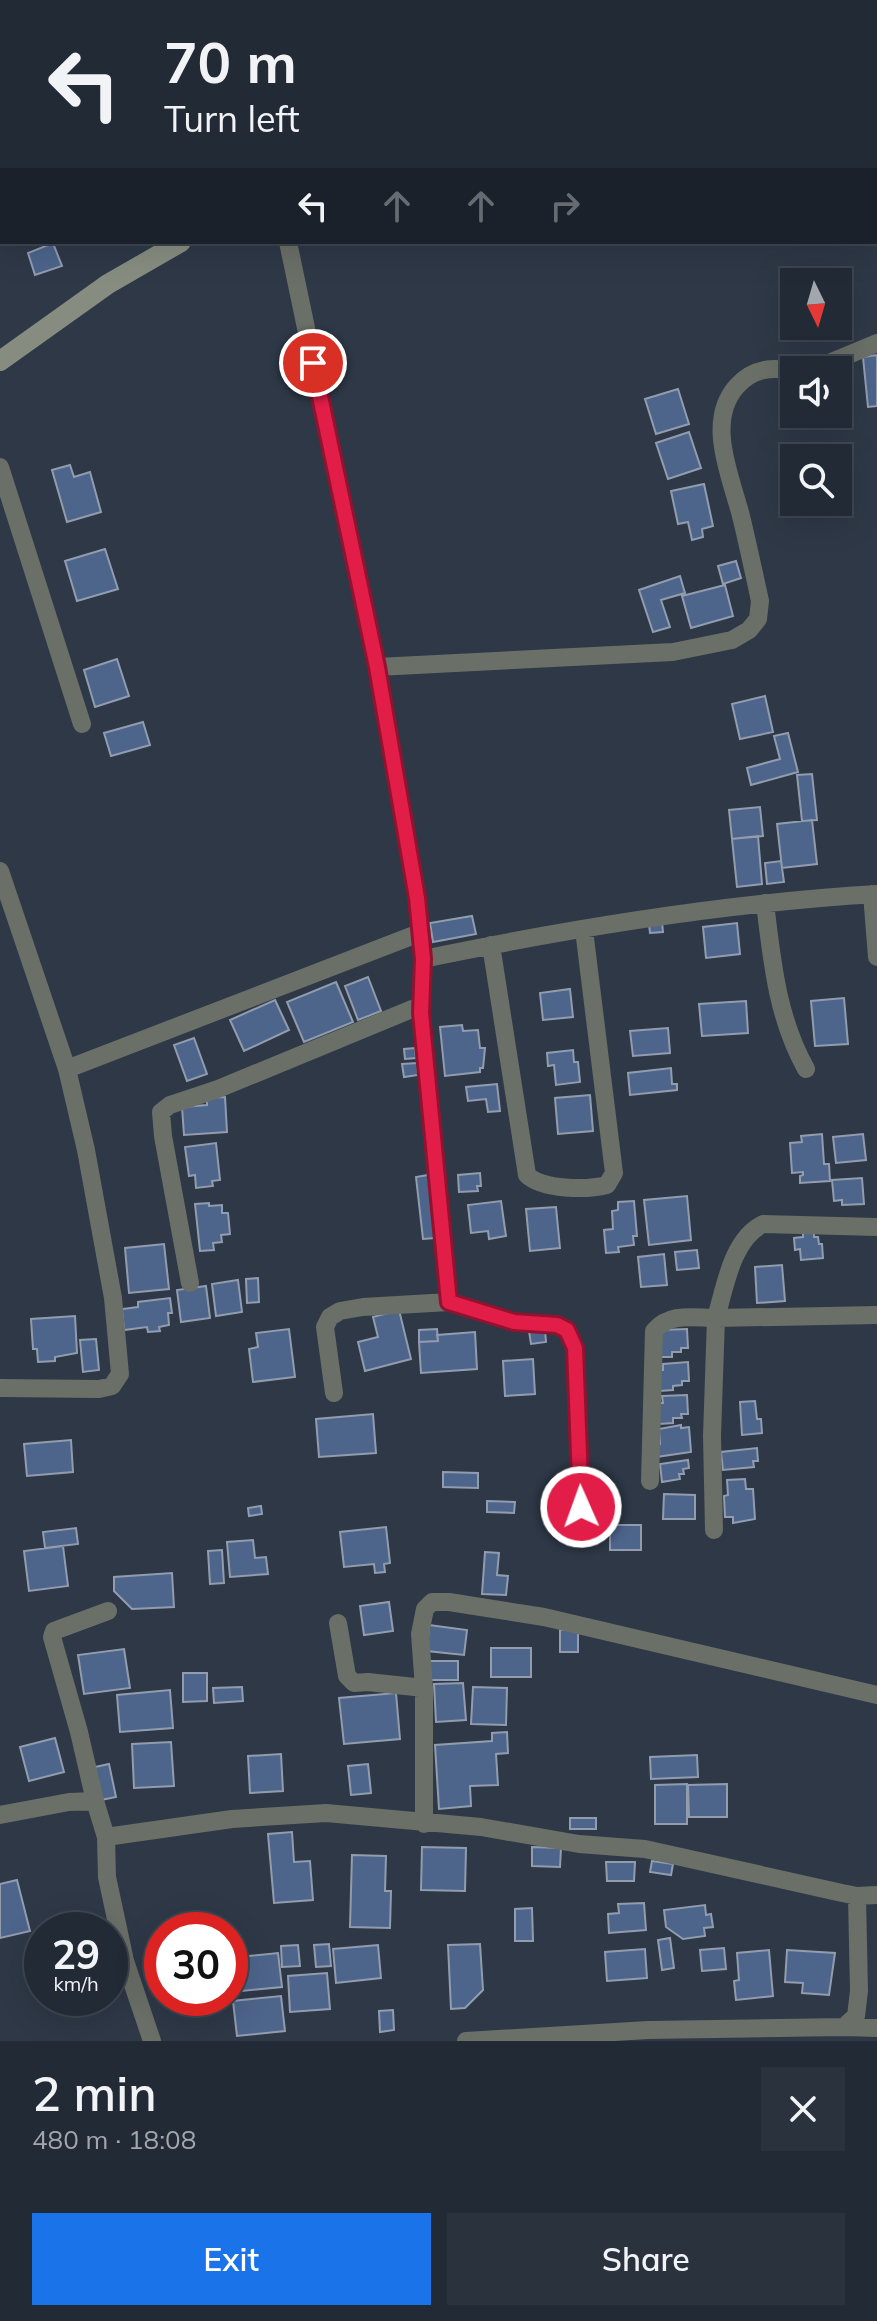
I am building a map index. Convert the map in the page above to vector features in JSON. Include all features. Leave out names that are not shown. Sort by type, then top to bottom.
[{"type":"main road","points":[[0,361],[108,284],[178,244]]},
{"type":"street","points":[[288,244],[377,667],[422,932],[421,1013],[449,1302]]},
{"type":"street","points":[[846,356],[877,343]]},
{"type":"street","points":[[377,667],[673,652],[732,640],[749,630],[758,619],[760,601],[724,455],[721,427],[725,404],[747,376],[765,369],[780,370]]},
{"type":"street","points":[[0,467],[82,724]]},
{"type":"street","points":[[0,871],[67,1069],[86,1150],[113,1298],[120,1374],[112,1386],[99,1389],[0,1388]]},
{"type":"street","points":[[423,959],[491,945],[765,903],[874,894],[877,957]]},
{"type":"street","points":[[765,903],[776,988],[794,1047],[806,1069]]},
{"type":"street","points":[[491,945],[527,1175],[545,1186],[598,1187],[607,1185],[614,1173],[584,930]]},
{"type":"street","points":[[67,1069],[422,932]]},
{"type":"street","points":[[190,1283],[161,1112],[170,1105],[218,1089],[412,1009],[421,1013]]},
{"type":"street","points":[[714,1530],[712,1436],[716,1318],[728,1275],[751,1230],[763,1224],[877,1227]]},
{"type":"street","points":[[334,1393],[325,1327],[330,1317],[340,1311],[449,1302],[514,1322],[557,1325],[567,1330],[575,1348],[581,1507]]},
{"type":"street","points":[[650,1481],[654,1331],[665,1320],[877,1315]]},
{"type":"street","points":[[424,1824],[424,1688],[420,1634],[425,1609],[432,1602],[544,1617],[877,1695]]},
{"type":"street","points":[[108,1611],[54,1631],[52,1637],[106,1837],[107,1877],[125,1961],[152,2041]]},
{"type":"street","points":[[338,1623],[347,1676],[354,1683],[424,1688]]},
{"type":"street","points":[[0,1815],[69,1802],[95,1801]]},
{"type":"street","points":[[106,1837],[232,1819],[326,1813],[481,1827],[579,1844],[645,1849],[857,1896],[877,1895]]},
{"type":"street","points":[[844,2027],[856,2016],[859,1991],[857,1896]]},
{"type":"street","points":[[466,2041],[648,2030],[877,2028]]},
{"type":"building","points":[[53,244],[62,266],[35,275],[28,253]]},
{"type":"building","points":[[877,355],[877,406],[868,407],[863,357]]},
{"type":"building","points":[[678,389],[689,424],[656,434],[645,399]]},
{"type":"building","points":[[689,432],[701,468],[668,479],[656,443]]},
{"type":"building","points":[[70,465],[74,477],[90,472],[101,512],[67,522],[52,470]]},
{"type":"building","points":[[704,484],[713,526],[702,529],[703,537],[692,540],[688,522],[678,524],[671,491]]},
{"type":"building","points":[[105,549],[118,589],[77,601],[65,561]]},
{"type":"building","points":[[736,561],[741,578],[723,584],[718,566]]},
{"type":"building","points":[[680,576],[685,593],[661,600],[670,627],[653,632],[639,590]]},
{"type":"building","points":[[725,585],[733,616],[691,628],[682,596]]},
{"type":"building","points":[[117,659],[129,696],[95,707],[84,670]]},
{"type":"building","points":[[765,696],[773,732],[740,739],[732,704]]},
{"type":"building","points":[[143,722],[150,745],[111,756],[104,733]]},
{"type":"building","points":[[788,733],[798,772],[751,785],[747,768],[780,759],[774,736]]},
{"type":"building","points":[[812,774],[817,820],[802,821],[797,775]]},
{"type":"building","points":[[760,807],[763,836],[732,839],[729,810]]},
{"type":"building","points":[[812,820],[817,864],[782,868],[777,824]]},
{"type":"building","points":[[758,836],[762,884],[737,887],[732,839]]},
{"type":"building","points":[[781,861],[784,882],[767,884],[765,863]]},
{"type":"building","points":[[472,916],[476,934],[433,942],[430,923]]},
{"type":"building","points":[[662,922],[663,932],[650,933],[649,924]]},
{"type":"building","points":[[737,923],[740,954],[706,958],[703,927]]},
{"type":"building","points":[[368,977],[381,1011],[358,1020],[345,986]]},
{"type":"building","points":[[336,982],[353,1022],[304,1042],[287,1002]]},
{"type":"building","points":[[570,989],[573,1017],[543,1020],[540,993]]},
{"type":"building","points":[[844,998],[848,1044],[815,1046],[811,1001]]},
{"type":"building","points":[[275,1000],[289,1030],[244,1051],[230,1020]]},
{"type":"building","points":[[746,1001],[748,1033],[702,1036],[699,1004]]},
{"type":"building","points":[[462,1025],[463,1031],[478,1030],[480,1048],[485,1048],[483,1068],[480,1072],[445,1076],[440,1027]]},
{"type":"building","points":[[668,1028],[670,1053],[633,1056],[630,1031]]},
{"type":"building","points":[[194,1038],[207,1074],[187,1081],[174,1045]]},
{"type":"building","points":[[415,1048],[416,1058],[405,1059],[404,1049]]},
{"type":"building","points":[[573,1050],[580,1082],[556,1085],[554,1065],[548,1066],[547,1053]]},
{"type":"building","points":[[417,1063],[418,1075],[404,1077],[402,1064]]},
{"type":"building","points":[[671,1068],[672,1084],[677,1084],[677,1090],[630,1095],[628,1073]]},
{"type":"building","points":[[497,1084],[500,1111],[488,1112],[486,1099],[468,1101],[466,1087]]},
{"type":"building","points":[[590,1095],[593,1131],[558,1134],[555,1098]]},
{"type":"building","points":[[225,1097],[227,1132],[184,1135],[182,1107],[207,1105],[207,1098]]},
{"type":"building","points":[[822,1134],[824,1164],[829,1164],[830,1181],[800,1183],[803,1172],[792,1173],[790,1143],[802,1142],[801,1136]]},
{"type":"building","points":[[863,1134],[866,1160],[836,1163],[833,1137]]},
{"type":"building","points":[[216,1143],[220,1180],[212,1181],[213,1186],[196,1188],[195,1175],[189,1176],[185,1147]]},
{"type":"building","points":[[480,1173],[481,1186],[477,1186],[478,1191],[459,1192],[458,1175]]},
{"type":"building","points":[[428,1175],[435,1238],[423,1239],[416,1177]]},
{"type":"building","points":[[862,1178],[864,1204],[842,1205],[842,1200],[834,1201],[832,1180]]},
{"type":"building","points":[[687,1196],[691,1240],[649,1245],[644,1200]]},
{"type":"building","points":[[501,1201],[506,1236],[489,1239],[488,1231],[471,1233],[468,1205]]},
{"type":"building","points":[[634,1201],[637,1236],[633,1236],[634,1245],[618,1247],[619,1252],[606,1253],[604,1230],[613,1229],[612,1211],[618,1210],[618,1202]]},
{"type":"building","points":[[209,1203],[209,1206],[222,1205],[222,1213],[228,1213],[230,1234],[221,1235],[222,1242],[213,1243],[214,1250],[200,1251],[195,1204]]},
{"type":"building","points":[[556,1207],[560,1248],[530,1251],[526,1209]]},
{"type":"building","points":[[814,1231],[814,1237],[818,1237],[819,1244],[822,1244],[823,1258],[801,1260],[800,1249],[795,1250],[794,1238],[803,1237],[803,1232]]},
{"type":"building","points":[[164,1244],[169,1289],[129,1293],[125,1248]]},
{"type":"building","points":[[697,1250],[699,1268],[677,1270],[675,1252]]},
{"type":"building","points":[[664,1254],[667,1285],[641,1287],[638,1257]]},
{"type":"building","points":[[782,1265],[785,1301],[757,1303],[755,1267]]},
{"type":"building","points":[[258,1278],[259,1302],[247,1303],[246,1279]]},
{"type":"building","points":[[238,1280],[242,1312],[216,1316],[212,1284]]},
{"type":"building","points":[[206,1286],[210,1318],[181,1322],[177,1290]]},
{"type":"building","points":[[170,1298],[172,1313],[168,1313],[169,1325],[159,1327],[160,1331],[148,1332],[147,1327],[124,1330],[122,1309],[138,1307],[138,1302]]},
{"type":"building","points":[[399,1310],[411,1359],[365,1371],[358,1342],[378,1337],[373,1317]]},
{"type":"building","points":[[75,1316],[77,1353],[55,1357],[55,1361],[38,1362],[37,1349],[33,1349],[31,1319]]},
{"type":"building","points":[[289,1329],[295,1377],[253,1382],[249,1349],[258,1347],[256,1333]]},
{"type":"building","points":[[437,1329],[438,1341],[419,1342],[419,1330]]},
{"type":"building","points":[[687,1329],[688,1348],[672,1352],[672,1357],[659,1357],[662,1330]]},
{"type":"building","points":[[545,1330],[546,1342],[531,1344],[529,1331]]},
{"type":"building","points":[[475,1332],[477,1369],[421,1373],[419,1342],[438,1341],[437,1335]]},
{"type":"building","points":[[96,1339],[99,1370],[83,1372],[80,1340]]},
{"type":"building","points":[[533,1359],[535,1394],[505,1396],[503,1361]]},
{"type":"building","points":[[688,1362],[689,1381],[673,1386],[673,1390],[660,1391],[659,1370],[663,1370],[663,1364]]},
{"type":"building","points":[[687,1395],[688,1414],[673,1418],[673,1423],[659,1424],[658,1403],[663,1403],[662,1396]]},
{"type":"building","points":[[755,1401],[762,1433],[742,1435],[740,1402]]},
{"type":"building","points":[[373,1414],[376,1453],[319,1457],[316,1419]]},
{"type":"building","points":[[681,1425],[681,1428],[689,1427],[691,1452],[656,1457],[655,1444],[660,1444],[659,1429]]},
{"type":"building","points":[[71,1440],[73,1472],[27,1476],[24,1444]]},
{"type":"building","points":[[757,1448],[758,1461],[753,1461],[754,1467],[723,1470],[721,1452]]},
{"type":"building","points":[[688,1460],[689,1468],[683,1469],[680,1479],[662,1482],[660,1464]]},
{"type":"building","points":[[443,1472],[478,1473],[478,1488],[443,1487]]},
{"type":"building","points":[[745,1479],[746,1489],[753,1489],[755,1519],[733,1523],[733,1517],[725,1517],[727,1480]]},
{"type":"building","points":[[603,1488],[604,1497],[597,1498],[598,1511],[589,1512],[587,1489]]},
{"type":"building","points":[[664,1494],[695,1495],[695,1519],[663,1519]]},
{"type":"building","points":[[487,1501],[515,1502],[514,1513],[487,1512]]},
{"type":"building","points":[[261,1506],[262,1514],[249,1516],[248,1508]]},
{"type":"building","points":[[610,1525],[641,1525],[641,1550],[610,1550]]},
{"type":"building","points":[[386,1527],[390,1563],[384,1564],[385,1572],[375,1573],[374,1564],[344,1567],[340,1532]]},
{"type":"building","points":[[76,1528],[78,1544],[45,1548],[43,1532]]},
{"type":"building","points":[[253,1540],[255,1558],[266,1557],[268,1574],[230,1577],[227,1542]]},
{"type":"building","points":[[63,1546],[68,1586],[29,1591],[24,1551]]},
{"type":"building","points":[[222,1550],[224,1583],[210,1584],[208,1551]]},
{"type":"building","points":[[485,1552],[499,1553],[497,1575],[508,1576],[506,1595],[482,1594]]},
{"type":"building","points":[[172,1573],[174,1607],[132,1609],[114,1591],[114,1577]]},
{"type":"building","points":[[389,1602],[393,1631],[364,1635],[360,1606]]},
{"type":"building","points":[[429,1625],[467,1630],[464,1655],[427,1651]]},
{"type":"building","points":[[560,1630],[578,1630],[578,1652],[560,1652]]},
{"type":"building","points":[[491,1648],[531,1648],[531,1677],[491,1677]]},
{"type":"building","points":[[124,1649],[130,1688],[84,1694],[78,1655]]},
{"type":"building","points":[[430,1661],[458,1661],[458,1680],[430,1680]]},
{"type":"building","points":[[183,1673],[207,1673],[207,1701],[183,1702]]},
{"type":"building","points":[[463,1683],[466,1720],[436,1722],[434,1684]]},
{"type":"building","points":[[242,1687],[243,1701],[214,1703],[213,1688]]},
{"type":"building","points":[[473,1687],[507,1688],[506,1725],[471,1724]]},
{"type":"building","points":[[170,1690],[173,1728],[120,1732],[117,1695]]},
{"type":"building","points":[[396,1693],[400,1739],[344,1744],[339,1698]]},
{"type":"building","points":[[507,1732],[508,1753],[496,1754],[498,1785],[470,1786],[471,1806],[439,1809],[435,1745],[492,1741],[492,1733]]},
{"type":"building","points":[[55,1738],[64,1772],[29,1781],[20,1747]]},
{"type":"building","points":[[171,1742],[174,1786],[134,1788],[132,1744]]},
{"type":"building","points":[[281,1754],[283,1791],[250,1793],[248,1756]]},
{"type":"building","points":[[697,1755],[698,1777],[651,1779],[650,1757]]},
{"type":"building","points":[[109,1764],[116,1797],[101,1800],[95,1767]]},
{"type":"building","points":[[368,1764],[371,1793],[351,1795],[348,1766]]},
{"type":"building","points":[[687,1784],[687,1824],[655,1824],[655,1785]]},
{"type":"building","points":[[727,1784],[727,1817],[689,1817],[688,1785]]},
{"type":"building","points":[[570,1818],[596,1818],[596,1829],[570,1829]]},
{"type":"building","points":[[292,1832],[294,1862],[310,1861],[313,1900],[274,1903],[268,1834]]},
{"type":"building","points":[[422,1847],[466,1848],[465,1891],[421,1890]]},
{"type":"building","points":[[532,1847],[561,1848],[560,1867],[532,1866]]},
{"type":"building","points":[[352,1855],[386,1856],[385,1891],[391,1891],[390,1928],[350,1927]]},
{"type":"building","points":[[652,1861],[673,1864],[671,1875],[650,1872]]},
{"type":"building","points":[[606,1862],[635,1862],[634,1881],[607,1881]]},
{"type":"building","points":[[17,1880],[25,1912],[24,1932],[0,1938],[0,1884]]},
{"type":"building","points":[[644,1903],[646,1930],[609,1933],[608,1914],[619,1913],[618,1904]]},
{"type":"building","points":[[705,1905],[706,1915],[711,1914],[713,1927],[704,1928],[705,1936],[683,1939],[666,1927],[664,1910]]},
{"type":"building","points":[[532,1908],[533,1941],[515,1941],[515,1909]]},
{"type":"building","points":[[670,1938],[674,1968],[662,1970],[658,1940]]},
{"type":"building","points":[[329,1944],[331,1966],[316,1967],[314,1945]]},
{"type":"building","points":[[480,1944],[483,1990],[465,2008],[451,2009],[448,1945]]},
{"type":"building","points":[[298,1945],[300,1966],[282,1967],[281,1946]]},
{"type":"building","points":[[378,1945],[381,1978],[336,1983],[333,1949]]},
{"type":"building","points":[[724,1948],[726,1969],[702,1971],[700,1950]]},
{"type":"building","points":[[645,1949],[647,1978],[607,1981],[605,1952]]},
{"type":"building","points":[[769,1950],[773,1996],[736,2000],[734,1981],[739,1980],[737,1953]]},
{"type":"building","points":[[787,1950],[835,1953],[829,1995],[802,1993],[803,1983],[785,1982]]},
{"type":"building","points":[[278,1953],[282,1987],[248,1990],[248,1956]]},
{"type":"building","points":[[327,1973],[330,2009],[290,2012],[288,1976]]},
{"type":"building","points":[[281,1996],[285,2031],[237,2036],[235,2016],[248,2016],[248,1999]]},
{"type":"building","points":[[393,2010],[394,2030],[380,2032],[379,2011]]},
{"type":"route","points":[[313,363],[377,667],[422,932],[421,1013],[449,1302],[514,1322],[557,1325],[567,1330],[574,1340],[581,1507]]}]
